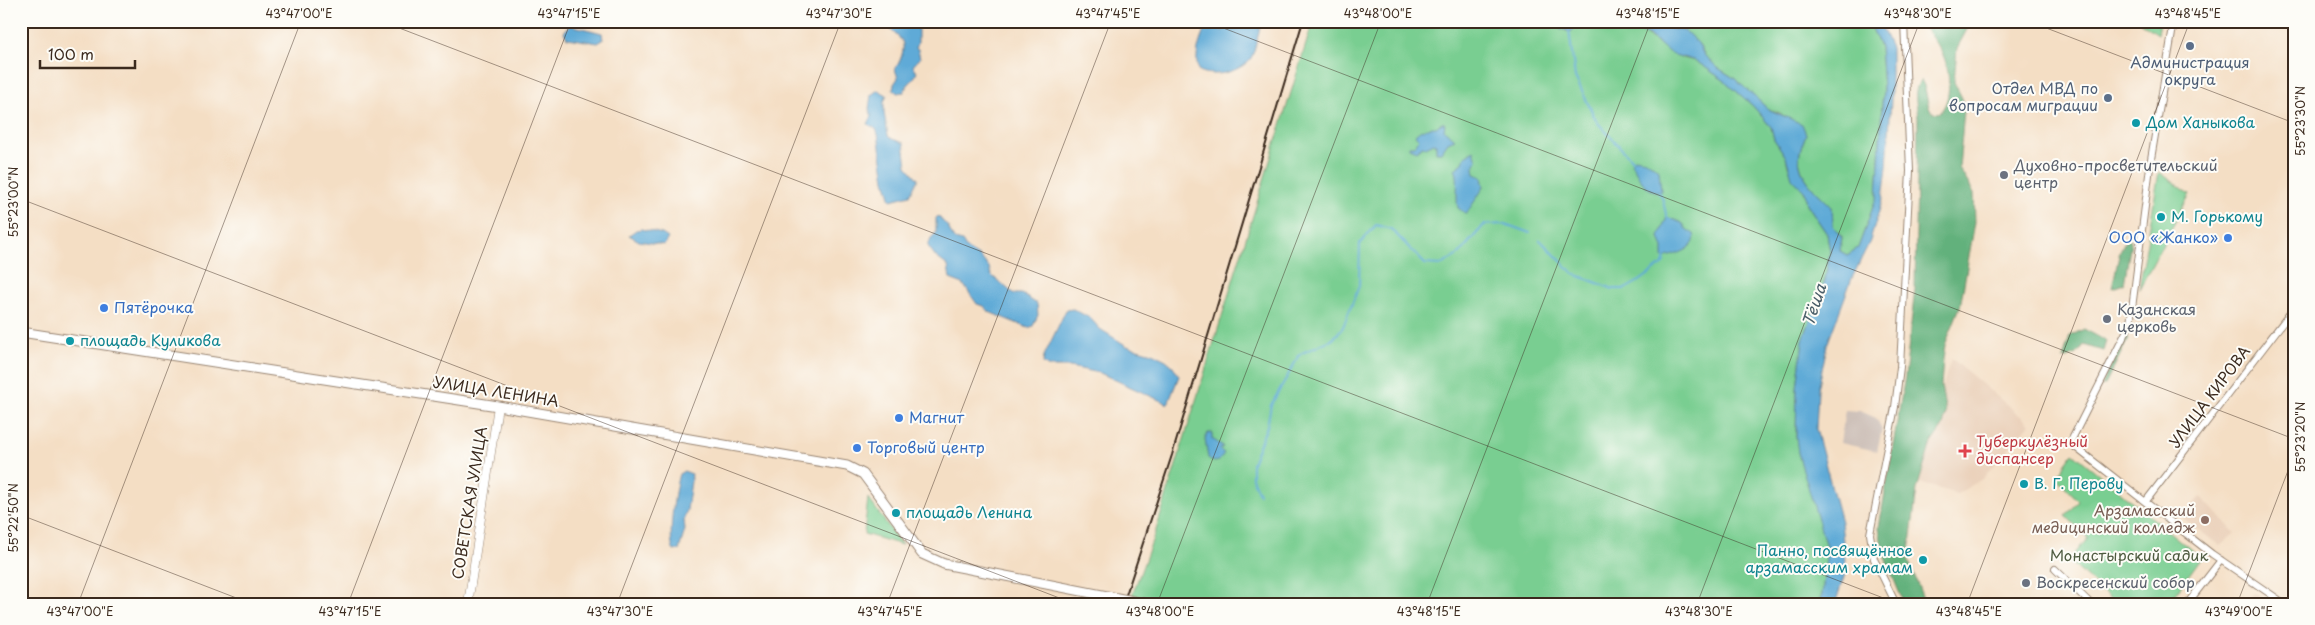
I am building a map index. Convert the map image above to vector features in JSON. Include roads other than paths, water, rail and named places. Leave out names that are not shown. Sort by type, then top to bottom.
[{"type":"main road","name":"УЛИЦА ЛЕНИНА","points":[[21,332],[498,406],[847,466],[863,474],[922,554],[944,564],[1148,604]]},
{"type":"main road","name":"СОВЕТСКАЯ УЛИЦА","points":[[468,604],[498,406]]},
{"type":"street","points":[[1896,604],[1874,560],[1870,534],[1895,407],[1900,367],[1910,172],[1904,21]]},
{"type":"street","points":[[2174,21],[2151,158],[2130,324],[2070,443],[2220,560],[2285,604]]},
{"type":"street","name":"УЛИЦА КИРОВА","points":[[2146,502],[2294,308]]},
{"type":"street","points":[[2187,604],[2220,560]]},
{"type":"street","points":[[2055,569],[2091,604]]},
{"type":"water","points":[[907,21],[934,21],[918,28],[916,48],[920,58],[913,66],[917,72],[904,92],[897,93],[893,89],[898,78],[895,69],[902,56],[903,44],[901,39],[890,28],[904,26]]},
{"type":"water","points":[[1209,21],[1223,21],[1224,25],[1220,29],[1222,31],[1231,25],[1232,21],[1261,21],[1254,52],[1246,63],[1226,73],[1211,74],[1198,70],[1197,57],[1199,45]]},
{"type":"water","points":[[1554,21],[1585,21],[1570,32],[1559,28]]},
{"type":"water","points":[[1624,21],[1644,21],[1649,25],[1685,31],[1698,43],[1704,55],[1718,68],[1734,78],[1768,109],[1802,124],[1806,134],[1799,157],[1802,171],[1813,188],[1832,207],[1833,226],[1842,237],[1840,251],[1847,255],[1858,248],[1877,196],[1883,88],[1880,47],[1869,21],[1882,21],[1883,30],[1891,48],[1891,100],[1883,198],[1870,241],[1852,278],[1827,345],[1818,390],[1816,429],[1841,522],[1846,571],[1835,604],[1817,604],[1822,595],[1827,550],[1798,453],[1796,437],[1797,388],[1803,340],[1825,280],[1830,251],[1827,234],[1807,204],[1805,192],[1792,178],[1786,157],[1774,139],[1771,127],[1753,106],[1725,81],[1696,61],[1671,54],[1651,37]]},
{"type":"water","points":[[570,25],[602,33],[603,40],[598,43],[567,38],[564,32]]},
{"type":"water","points":[[878,90],[887,95],[884,102],[884,113],[888,135],[892,139],[904,143],[907,166],[918,179],[910,195],[891,200],[885,180],[878,134],[876,129],[868,124],[872,116],[869,109],[871,95]]},
{"type":"water","points":[[1445,123],[1444,130],[1455,139],[1448,142],[1441,152],[1436,152],[1436,144],[1434,143],[1426,147],[1422,146],[1416,151],[1409,148],[1409,146],[1415,146],[1419,139],[1415,135],[1417,133]]},
{"type":"water","points":[[1474,150],[1477,160],[1474,167],[1475,174],[1482,177],[1484,187],[1466,214],[1458,208],[1455,169],[1463,163],[1465,156]]},
{"type":"water","points":[[1634,158],[1646,160],[1659,170],[1661,191],[1650,189],[1642,182],[1631,163]]},
{"type":"water","points":[[938,216],[948,227],[954,239],[962,241],[967,249],[979,256],[989,267],[991,275],[1014,294],[1022,294],[1037,304],[1038,315],[1033,326],[1028,328],[989,312],[984,306],[977,304],[963,284],[950,279],[948,266],[936,257],[928,246],[931,238],[936,233],[936,218]]},
{"type":"water","points":[[1667,217],[1682,223],[1686,229],[1694,234],[1695,240],[1684,251],[1663,258],[1663,248],[1659,237]]},
{"type":"water","points":[[642,229],[662,234],[668,238],[664,245],[639,241],[629,235],[636,230]]},
{"type":"water","points":[[1073,309],[1090,318],[1100,329],[1127,346],[1152,353],[1173,366],[1179,376],[1168,404],[1100,373],[1070,367],[1049,367],[1043,363],[1044,356],[1066,310]]},
{"type":"water","points":[[1208,433],[1212,433],[1212,439],[1223,446],[1220,450],[1224,453],[1219,461],[1214,462],[1208,458],[1205,438]]},
{"type":"water","points":[[684,471],[692,474],[684,519],[685,530],[679,550],[674,551],[671,526],[674,501],[679,474]]},
{"type":"waterway","points":[[1569,30],[1575,77],[1597,122],[1633,161]]},
{"type":"waterway","points":[[1658,192],[1662,197],[1667,218]]},
{"type":"waterway","points":[[1259,494],[1252,478],[1252,463],[1267,426],[1271,405],[1300,354],[1333,339],[1343,327],[1359,286],[1360,243],[1376,225],[1391,229],[1425,264],[1441,265],[1458,255],[1484,225],[1505,224],[1530,233]]},
{"type":"waterway","points":[[1540,240],[1574,274],[1613,289],[1625,289],[1641,280],[1663,264],[1665,256]]},
{"type":"railway","points":[[1123,604],[1172,455],[1303,21]]},
{"type":"place","name":"Администрация округа","points":[[2190,46]]},
{"type":"place","name":"Отдел МВД по вопросам миграции","points":[[2108,98]]},
{"type":"place","name":"Дом Ханыкова","points":[[2136,123]]},
{"type":"place","name":"Духовно-просветительский центр","points":[[2004,175]]},
{"type":"place","name":"М. Горькому","points":[[2161,217]]},
{"type":"place","name":"ООО «Жанко»","points":[[2228,238]]},
{"type":"place","name":"Пятёрочка","points":[[104,308]]},
{"type":"place","name":"Казанская церковь","points":[[2107,319]]},
{"type":"place","name":"площадь Куликова","points":[[70,341]]},
{"type":"place","name":"Магнит","points":[[899,418]]},
{"type":"place","name":"Торговый центр","points":[[857,448]]},
{"type":"place","name":"Туберкулёзный диспансер","points":[[1965,451]]},
{"type":"place","name":"В. Г. Перову","points":[[2024,484]]},
{"type":"place","name":"площадь Ленина","points":[[896,513]]},
{"type":"place","name":"Арзамасский медицинский колледж","points":[[2205,520]]},
{"type":"place","name":"Панно, посвящённое арзамасским храмам","points":[[1923,560]]},
{"type":"place","name":"Воскресенский собор","points":[[2026,583]]},
{"type":"water label","name":"Тёша","points":[[1814,305]]},
{"type":"park label","name":"Монастырский садик","points":[[2129,556]]}]
